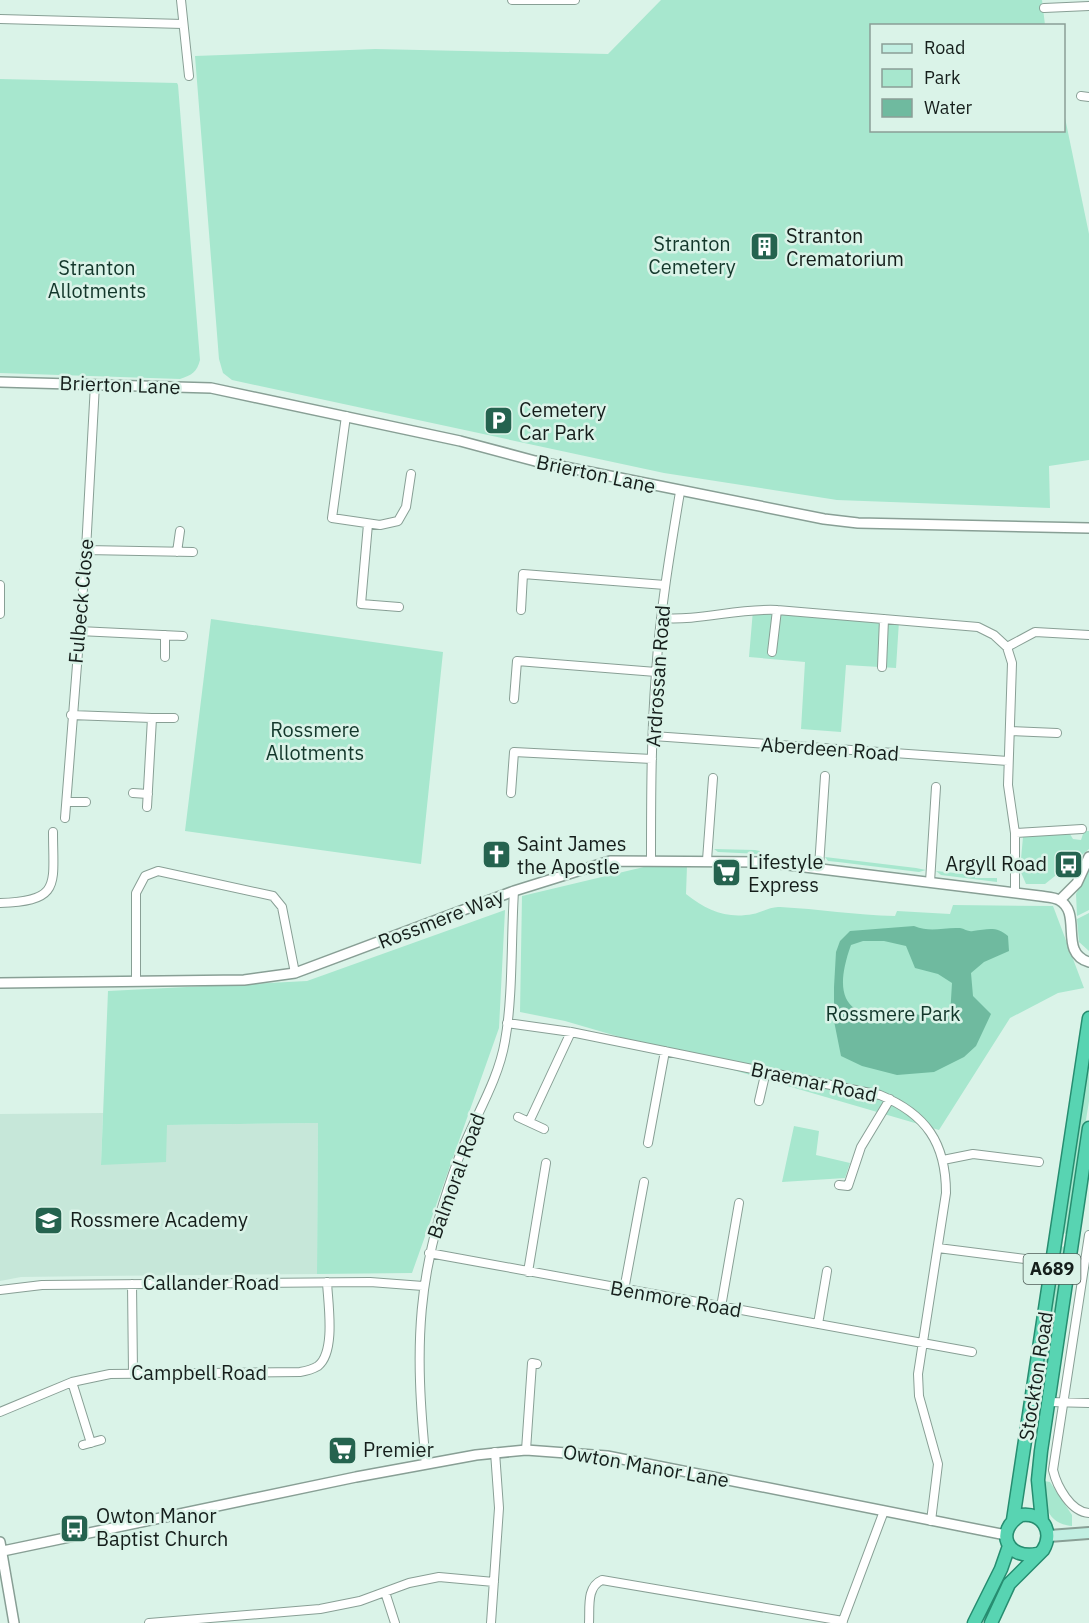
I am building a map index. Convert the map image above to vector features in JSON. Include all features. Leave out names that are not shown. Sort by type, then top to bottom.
[{"type":"highway","name":"Stockton Road","points":[[1013,1520],[1089,1018]]},
{"type":"highway","name":"Stockton Road","points":[[1042,1521],[1038,1480],[1089,1128]]},
{"type":"highway","points":[[974,1623],[1001,1569],[1013,1520],[1028,1514],[1042,1521],[1049,1536],[1043,1550],[1009,1584],[991,1623]]},
{"type":"highway","points":[[1008,1540],[1015,1553],[1025,1557],[1037,1554]]},
{"type":"main road","points":[[1049,1536],[1089,1533]]},
{"type":"street","points":[[181,0],[189,76]]},
{"type":"street","points":[[512,0],[575,0]]},
{"type":"street","points":[[1044,8],[1054,4],[1089,6]]},
{"type":"street","points":[[0,19],[183,24]]},
{"type":"street","name":"Brierton Lane","points":[[0,381],[211,388],[460,441],[535,461],[680,492],[840,522],[1089,528]]},
{"type":"street","name":"Fulbeck Close","points":[[65,818],[68,802],[71,715],[86,550],[96,384]]},
{"type":"street","points":[[346,416],[332,518],[389,525],[398,521],[406,507],[411,474]]},
{"type":"street","name":"Ardrossan Road","points":[[651,861],[652,736],[656,672],[665,585],[680,492]]},
{"type":"street","points":[[368,524],[361,604],[399,607]]},
{"type":"street","points":[[177,552],[180,531]]},
{"type":"street","points":[[86,550],[193,552]]},
{"type":"street","points":[[521,610],[523,574],[665,585]]},
{"type":"street","points":[[0,585],[0,614]]},
{"type":"street","points":[[662,618],[694,619],[750,611],[777,610],[978,627],[994,635],[1006,647],[1013,672],[1008,760],[1009,801],[1015,833],[1015,893]]},
{"type":"street","points":[[772,652],[777,610]]},
{"type":"street","points":[[882,667],[884,619]]},
{"type":"street","points":[[79,631],[183,636]]},
{"type":"street","points":[[1006,647],[1035,632],[1089,635]]},
{"type":"street","points":[[165,635],[165,657]]},
{"type":"street","points":[[514,699],[518,661],[656,672]]},
{"type":"street","points":[[71,715],[174,718]]},
{"type":"street","points":[[147,807],[152,718]]},
{"type":"street","points":[[1010,731],[1057,733]]},
{"type":"street","name":"Aberdeen Road","points":[[652,736],[1008,760]]},
{"type":"street","points":[[511,793],[514,752],[652,759]]},
{"type":"street","points":[[819,867],[825,776]]},
{"type":"street","points":[[707,860],[713,778]]},
{"type":"street","points":[[930,882],[936,787]]},
{"type":"street","points":[[134,793],[148,794]]},
{"type":"street","points":[[68,802],[86,802]]},
{"type":"street","points":[[1015,833],[1082,829]]},
{"type":"street","points":[[0,903],[33,902],[50,886],[53,876],[53,832]]},
{"type":"street","points":[[1089,857],[1077,883],[1060,900],[1069,914],[1073,950],[1079,958],[1089,962]]},
{"type":"street","name":"Rossmere Way","points":[[0,982],[244,980],[295,973],[514,891],[610,861],[707,860],[819,867],[1060,900]]},
{"type":"street","points":[[136,981],[136,893],[145,876],[158,871],[273,896],[282,907],[295,973]]},
{"type":"street","name":"Balmoral Road","points":[[426,1464],[418,1366],[423,1286],[438,1217],[459,1156],[490,1085],[505,1043],[514,891]]},
{"type":"street","name":"Braemar Road","points":[[507,1023],[571,1032],[766,1071],[890,1099],[921,1118],[936,1140],[943,1160],[946,1193],[918,1374],[919,1396],[936,1447],[938,1464],[932,1521]]},
{"type":"street","points":[[530,1122],[571,1032]]},
{"type":"street","points":[[648,1143],[665,1051]]},
{"type":"street","points":[[759,1101],[766,1071]]},
{"type":"street","points":[[847,1186],[861,1147],[890,1099]]},
{"type":"street","points":[[518,1117],[544,1129]]},
{"type":"street","points":[[943,1160],[973,1154],[1039,1162]]},
{"type":"street","points":[[528,1272],[546,1163]]},
{"type":"street","points":[[624,1290],[644,1182]]},
{"type":"street","points":[[721,1307],[739,1203]]},
{"type":"street","name":"Stockton Road","points":[[1089,1235],[1053,1470],[1055,1480],[1074,1508],[1080,1512],[1089,1513]]},
{"type":"street","points":[[938,1248],[1025,1258]]},
{"type":"street","name":"Benmore Road","points":[[429,1253],[972,1353]]},
{"type":"street","points":[[818,1324],[826,1271]]},
{"type":"street","name":"Callander Road","points":[[0,1290],[42,1285],[327,1282],[423,1286]]},
{"type":"street","name":"Campbell Road","points":[[0,1412],[72,1382],[110,1374],[300,1372],[318,1366],[328,1350],[327,1282]]},
{"type":"street","points":[[132,1284],[133,1373]]},
{"type":"street","points":[[526,1450],[532,1363],[537,1364]]},
{"type":"street","points":[[72,1382],[87,1444],[101,1440]]},
{"type":"street","points":[[1048,1402],[1089,1403]]},
{"type":"street","name":"Owton Manor Lane","points":[[1,1547],[426,1464],[495,1452],[526,1450],[607,1456],[932,1521],[1008,1540]]},
{"type":"street","points":[[491,1623],[499,1508],[495,1452]]},
{"type":"street","points":[[590,1623],[590,1592],[596,1582],[602,1580],[843,1622],[884,1511]]},
{"type":"street","points":[[1,1547],[14,1623]]},
{"type":"street","points":[[149,1623],[320,1609],[385,1592],[409,1583],[439,1577],[494,1581]]},
{"type":"street","points":[[385,1592],[395,1623]]},
{"type":"shaded area","points":[[103,1113],[101,1165],[167,1125],[318,1123],[317,1274],[21,1277],[0,1281],[0,1114]]},
{"type":"green space","name":"Stranton Cemetery","points":[[661,0],[1042,0],[1045,24],[870,24],[870,132],[1065,132],[1065,118],[1089,234],[1089,460],[1049,466],[1050,508],[837,500],[664,473],[232,380],[223,373],[219,359],[195,56],[375,49],[608,54]]},
{"type":"green space","name":"Stranton Allotments","points":[[0,79],[177,83],[200,360],[196,370],[191,374],[180,379],[0,373]]},
{"type":"green space","points":[[753,610],[899,621],[896,668],[846,665],[841,732],[801,729],[805,662],[749,657]]},
{"type":"green space","name":"Rossmere Allotments","points":[[211,619],[443,652],[421,864],[185,831]]},
{"type":"green space","points":[[1068,831],[1073,839],[1081,840],[1084,831],[1089,831],[1089,849],[1071,864],[1068,861],[1063,865],[1065,868],[1045,884],[1026,884],[1020,870],[1023,837]]},
{"type":"green space","points":[[714,849],[755,850],[760,851],[760,854],[718,852]]},
{"type":"green space","points":[[825,857],[926,870],[919,872],[828,861]]},
{"type":"green space","name":"Rossmere Park","points":[[648,866],[687,866],[686,894],[710,909],[735,915],[753,914],[777,907],[895,916],[897,911],[950,914],[953,905],[1053,906],[1084,988],[1058,993],[1010,1018],[939,1130],[565,1021],[520,1012],[522,896]]},
{"type":"green space","points":[[1089,867],[1089,910],[1077,916],[1076,894]]},
{"type":"green space","points":[[936,871],[975,875],[975,878],[997,878],[997,882],[941,875]]},
{"type":"green space","points":[[505,910],[499,1028],[412,1273],[317,1274],[318,1123],[167,1125],[166,1162],[101,1165],[108,991],[307,981]]},
{"type":"green space","points":[[1089,913],[1089,951],[1079,942],[1077,919]]},
{"type":"green space","points":[[1089,1058],[1089,1101],[1068,1234],[1065,1234],[1063,1231]]},
{"type":"green space","points":[[794,1126],[819,1131],[816,1155],[850,1163],[845,1178],[782,1182]]},
{"type":"green space","points":[[1067,1246],[1045,1392],[1040,1390],[1061,1247]]},
{"type":"green space","points":[[1044,1481],[1050,1482],[1072,1515],[1072,1526],[1056,1521],[1048,1511]]},
{"type":"water","points":[[914,926],[932,929],[960,928],[968,931],[992,929],[1008,936],[1009,951],[984,962],[971,973],[973,996],[991,1014],[976,1046],[964,1057],[934,1072],[897,1075],[862,1066],[841,1056],[834,1021],[836,952],[840,941],[850,931]],"holes":[[[863,941],[884,941],[906,946],[915,968],[938,974],[952,983],[950,1016],[934,1019],[914,1014],[876,1016],[863,1013],[852,1006],[846,997],[843,984],[851,945]]]},
{"type":"place","name":"Stranton Crematorium","points":[[765,247]]},
{"type":"place","name":"Cemetery Car Park","points":[[498,421]]},
{"type":"place","name":"Saint James the Apostle","points":[[496,855]]},
{"type":"place","name":"Argyll Road","points":[[1068,864]]},
{"type":"place","name":"Lifestyle Express","points":[[727,873]]},
{"type":"place","name":"Rossmere Academy","points":[[49,1220]]},
{"type":"place","name":"Premier","points":[[342,1450]]},
{"type":"place","name":"Owton Manor Baptist Church","points":[[75,1528]]}]
